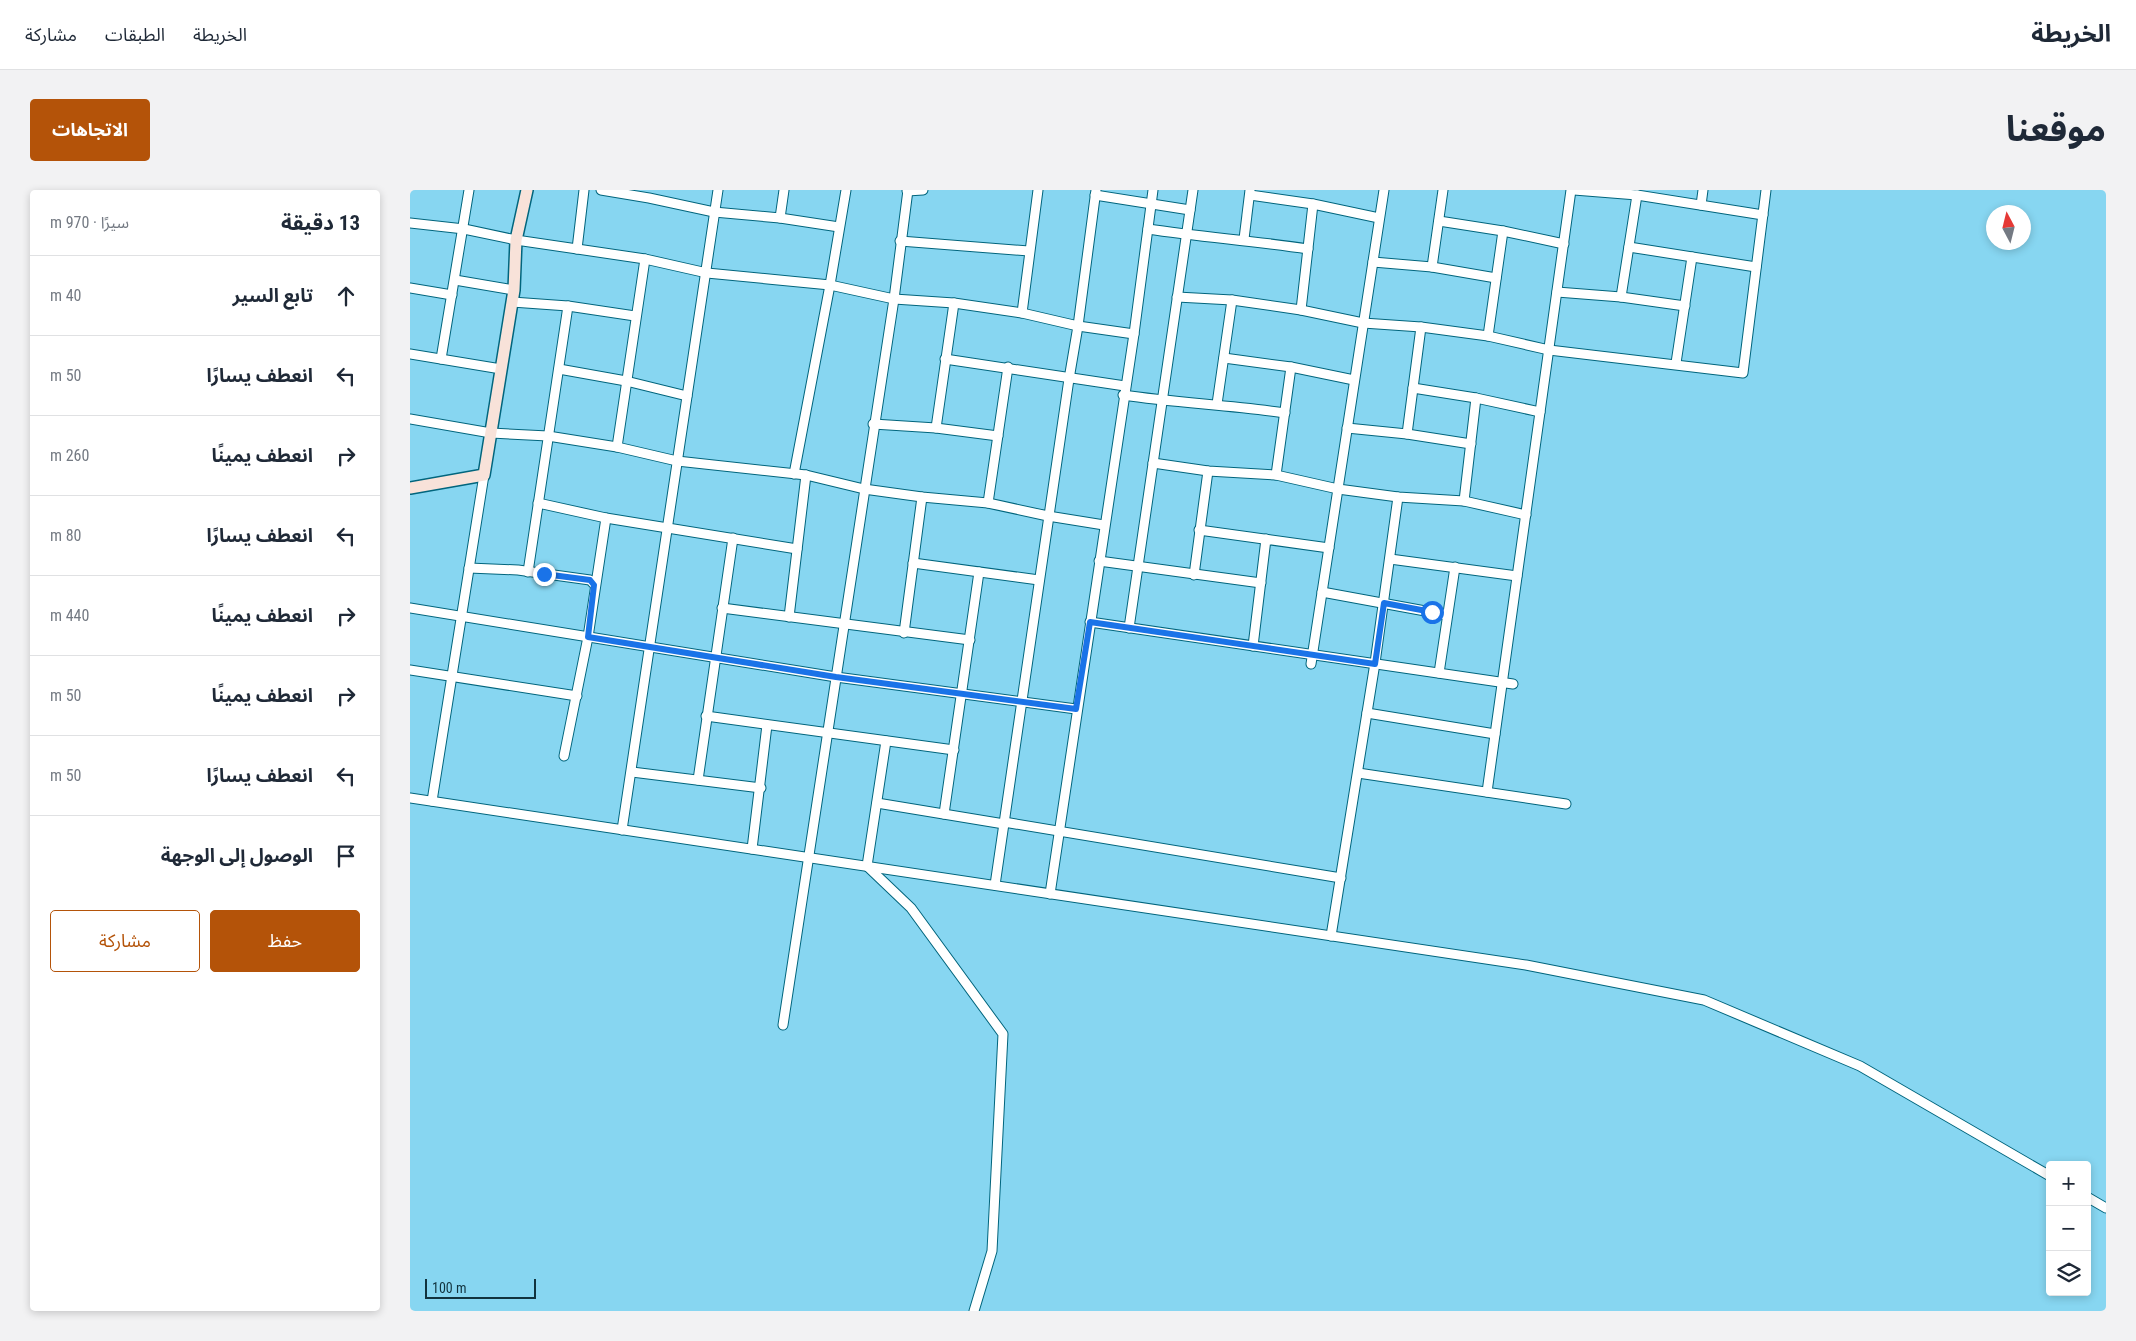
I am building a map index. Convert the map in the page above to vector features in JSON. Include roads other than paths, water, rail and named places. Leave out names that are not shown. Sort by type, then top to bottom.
[{"type":"street","points":[[441,359],[464,229],[468,190]]},
{"type":"street","points":[[432,801],[460,616],[514,290],[516,240],[527,190]]},
{"type":"street","points":[[577,249],[584,190]]},
{"type":"street","points":[[601,190],[650,194],[714,212],[780,218],[839,227]]},
{"type":"street","points":[[622,830],[718,190]]},
{"type":"street","points":[[780,218],[784,190]]},
{"type":"street","points":[[794,474],[846,190]]},
{"type":"street","points":[[783,1025],[810,858],[873,424],[894,299],[900,241],[908,191],[923,190]]},
{"type":"street","points":[[1022,313],[1038,190]]},
{"type":"street","points":[[1050,894],[1076,709],[1134,334],[1153,190]]},
{"type":"street","points":[[1129,628],[1193,190]]},
{"type":"street","points":[[1312,659],[1384,190]]},
{"type":"street","points":[[1432,267],[1443,190]]},
{"type":"street","points":[[1487,792],[1573,190],[1637,195],[1763,215]]},
{"type":"street","points":[[1701,205],[1704,190]]},
{"type":"street","points":[[1177,297],[1232,300],[1300,310],[1363,323],[1421,327],[1488,336],[1549,350],[1676,363],[1743,373],[1766,190]]},
{"type":"street","points":[[1244,239],[1250,192],[1379,218]]},
{"type":"street","points":[[995,885],[1068,379],[1078,326],[1095,193],[1190,210]]},
{"type":"street","points":[[1621,296],[1637,195]]},
{"type":"street","points":[[1300,310],[1313,204]]},
{"type":"street","points":[[1439,222],[1503,231],[1564,244]]},
{"type":"street","points":[[410,223],[464,229],[516,240],[645,259],[707,272],[830,285],[894,299],[954,303],[1022,313],[1078,326],[1134,334]]},
{"type":"street","points":[[1148,229],[1186,235],[1244,239],[1308,249]]},
{"type":"street","points":[[1488,336],[1503,231]]},
{"type":"street","points":[[900,241],[1029,251]]},
{"type":"street","points":[[1628,247],[1756,267]]},
{"type":"street","points":[[1676,363],[1692,257]]},
{"type":"street","points":[[617,447],[645,259]]},
{"type":"street","points":[[1372,262],[1432,267],[1496,278]]},
{"type":"street","points":[[455,280],[514,290]]},
{"type":"street","points":[[410,288],[452,295]]},
{"type":"street","points":[[1557,292],[1621,296],[1684,306]]},
{"type":"street","points":[[1218,404],[1232,300]]},
{"type":"street","points":[[512,302],[568,306],[635,316]]},
{"type":"street","points":[[936,428],[954,303]]},
{"type":"street","points":[[528,572],[568,306]]},
{"type":"street","points":[[1407,434],[1421,327]]},
{"type":"street","points":[[410,354],[501,369]]},
{"type":"street","points":[[1224,358],[1291,367],[1354,380]]},
{"type":"street","points":[[945,359],[1008,367],[1124,390],[1162,401],[1218,404],[1285,413]]},
{"type":"street","points":[[988,502],[1008,367]]},
{"type":"street","points":[[1276,475],[1291,367]]},
{"type":"street","points":[[559,369],[626,381],[687,396]]},
{"type":"street","points":[[1413,388],[1476,398],[1540,412]]},
{"type":"street","points":[[1464,501],[1476,398]]},
{"type":"street","points":[[410,419],[491,432],[548,436],[617,447],[677,461],[806,475],[864,489],[922,497],[988,502],[1048,516],[1104,525]]},
{"type":"street","points":[[873,424],[936,428],[998,436]]},
{"type":"street","points":[[1347,428],[1407,434],[1471,444]]},
{"type":"street","points":[[1153,463],[1208,471],[1276,475],[1338,488],[1398,497],[1464,501],[1526,515]]},
{"type":"street","points":[[1194,575],[1208,471]]},
{"type":"street","points":[[410,488],[484,475]]},
{"type":"street","points":[[789,617],[806,475]]},
{"type":"street","points":[[904,633],[922,497]]},
{"type":"street","points":[[1332,936],[1368,712],[1398,497]]},
{"type":"street","points":[[538,503],[606,518],[797,549]]},
{"type":"street","points":[[564,756],[588,637],[594,585],[606,518]]},
{"type":"street","points":[[1199,530],[1329,548]]},
{"type":"street","points":[[698,780],[714,658],[733,538]]},
{"type":"street","points":[[1253,646],[1266,539]]},
{"type":"street","points":[[1390,558],[1518,576]]},
{"type":"street","points":[[1099,561],[1138,568],[1262,583]]},
{"type":"street","points":[[913,563],[1039,580]]},
{"type":"street","points":[[469,568],[528,572],[590,580],[594,585]]},
{"type":"street","points":[[1438,673],[1455,568]]},
{"type":"street","points":[[944,814],[963,694],[979,572]]},
{"type":"street","points":[[1322,592],[1448,615]]},
{"type":"street","points":[[410,608],[836,677],[1076,709]]},
{"type":"street","points":[[722,608],[904,633],[970,640]]},
{"type":"street","points":[[1090,622],[1253,646],[1312,659],[1375,664],[1513,684]]},
{"type":"street","points":[[410,670],[577,696]]},
{"type":"street","points":[[1368,712],[1495,734]]},
{"type":"street","points":[[706,716],[954,750]]},
{"type":"street","points":[[752,849],[761,788],[767,725]]},
{"type":"street","points":[[867,866],[886,741]]},
{"type":"street","points":[[632,772],[761,788]]},
{"type":"street","points":[[1358,773],[1566,804]]},
{"type":"street","points":[[410,798],[1526,965],[1704,1000],[1860,1066],[2046,1174]]},
{"type":"street","points":[[877,802],[1341,878]]},
{"type":"street","points":[[867,866],[911,908],[1003,1034],[992,1251],[974,1311]]},
{"type":"street","points":[[2091,1199],[2106,1208]]}]
